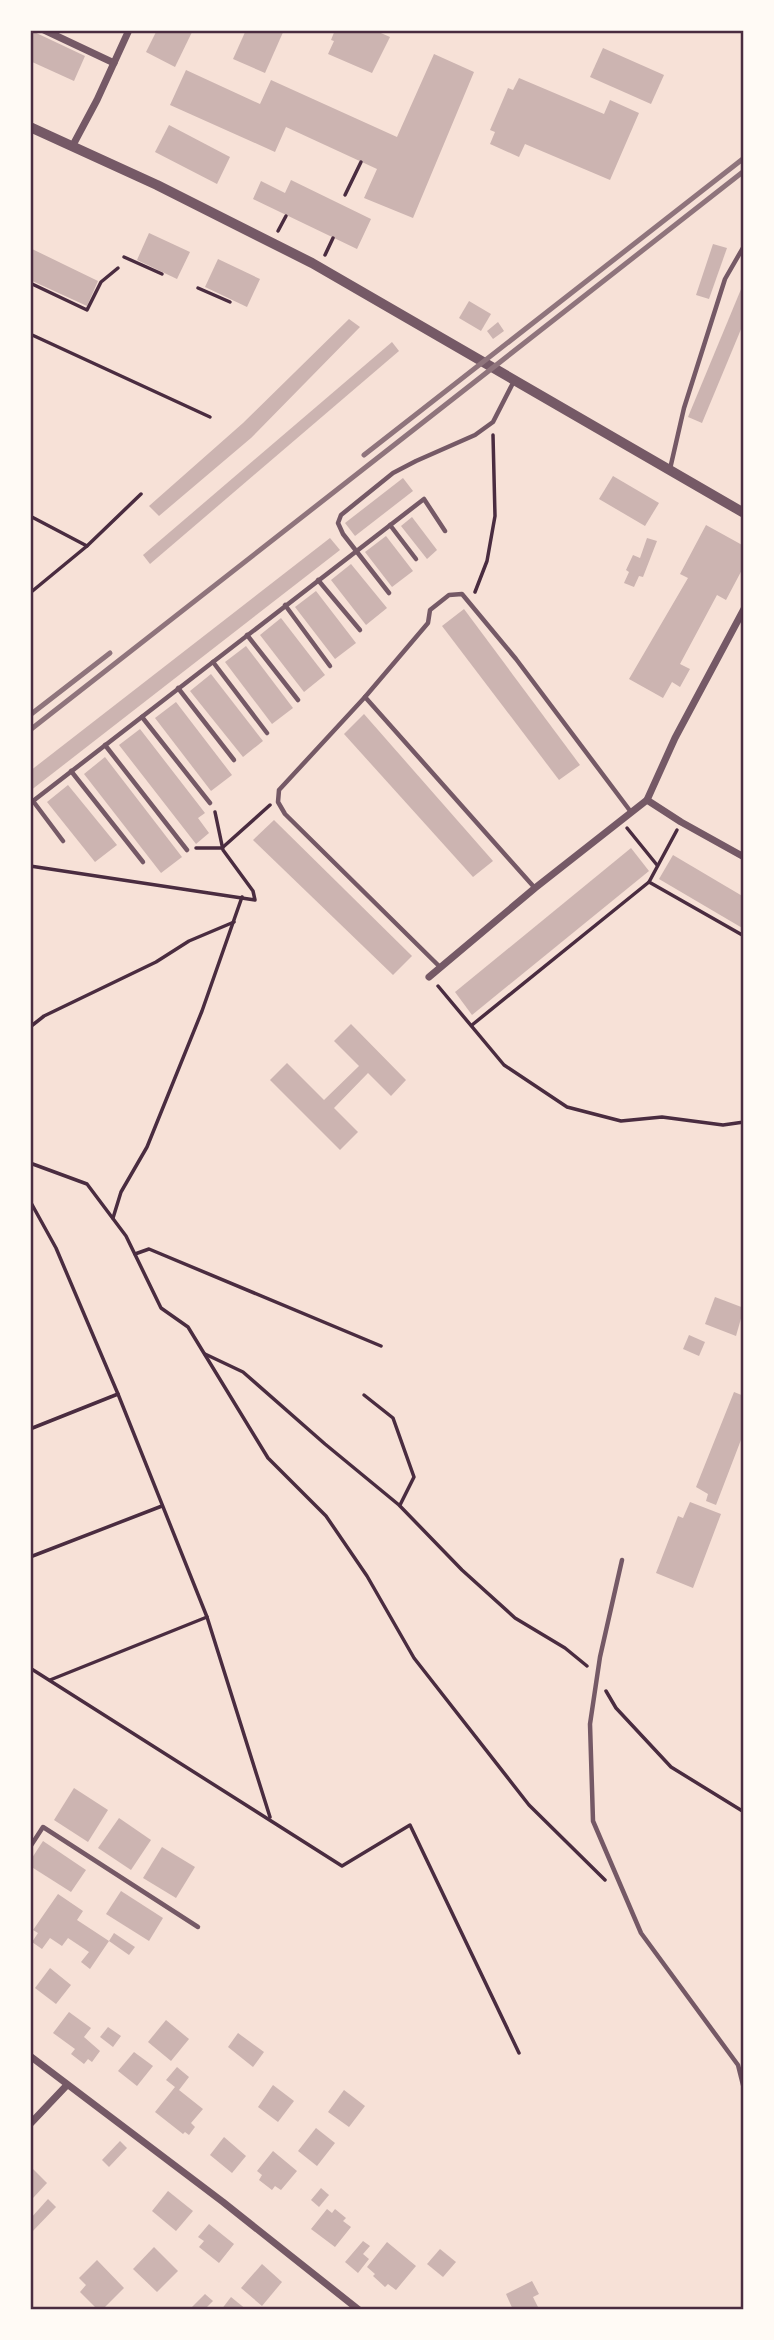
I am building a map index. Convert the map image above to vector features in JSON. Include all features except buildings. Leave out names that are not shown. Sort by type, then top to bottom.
[{"type":"street","points":[[44,30],[62,33],[114,63]]},
{"type":"street","points":[[73,145],[129,30]]},
{"type":"street","points":[[30,127],[73,145],[312,262],[514,382],[744,513]]},
{"type":"street","points":[[429,976],[647,800],[675,738],[744,609]]},
{"type":"street","points":[[647,800],[744,857]]},
{"type":"street","points":[[30,2056],[223,2202],[359,2310]]},
{"type":"street","points":[[30,2124],[67,2085]]},
{"type":"lane","points":[[670,470],[684,408],[725,279],[744,246]]},
{"type":"lane","points":[[389,593],[342,534],[338,523],[341,515],[393,474],[475,435],[493,422],[514,382]]},
{"type":"lane","points":[[63,841],[33,801],[424,499],[445,531]]},
{"type":"lane","points":[[390,525],[416,559]]},
{"type":"lane","points":[[318,580],[360,630]]},
{"type":"lane","points":[[440,967],[285,814],[278,802],[279,790],[365,697],[428,623],[430,610],[449,595],[462,594],[516,659],[631,813]]},
{"type":"lane","points":[[285,605],[330,666]]},
{"type":"lane","points":[[247,635],[298,700]]},
{"type":"lane","points":[[212,662],[267,733]]},
{"type":"lane","points":[[178,688],[234,760]]},
{"type":"lane","points":[[365,697],[535,888]]},
{"type":"lane","points":[[142,716],[210,803]]},
{"type":"lane","points":[[105,745],[187,850]]},
{"type":"lane","points":[[71,771],[143,862]]},
{"type":"lane","points":[[622,1560],[597,1675],[590,1724],[593,1821],[641,1933],[738,2065],[744,2089]]},
{"type":"lane","points":[[30,1847],[43,1827],[198,1927]]},
{"type":"path","points":[[345,195],[361,162]]},
{"type":"path","points":[[278,231],[286,216]]},
{"type":"path","points":[[324,256],[333,238]]},
{"type":"path","points":[[124,257],[162,274]]},
{"type":"path","points":[[30,283],[87,310],[100,282],[118,268]]},
{"type":"path","points":[[198,288],[230,302]]},
{"type":"path","points":[[30,334],[211,417]]},
{"type":"path","points":[[471,604],[487,561],[495,516],[493,422]]},
{"type":"path","points":[[30,593],[87,547],[141,494]]},
{"type":"path","points":[[30,516],[87,547]]},
{"type":"path","points":[[187,850],[222,848],[279,796]]},
{"type":"path","points":[[30,866],[256,900],[253,891],[222,848],[215,812],[210,803]]},
{"type":"path","points":[[622,820],[658,865]]},
{"type":"path","points":[[472,1025],[649,882],[681,822]]},
{"type":"path","points":[[649,882],[744,936]]},
{"type":"path","points":[[113,1218],[121,1192],[147,1147],[197,1023],[242,897]]},
{"type":"path","points":[[30,1027],[44,1016],[144,968],[189,941],[234,922]]},
{"type":"path","points":[[429,976],[504,1065],[567,1107],[621,1121],[662,1117],[723,1125],[744,1122]]},
{"type":"path","points":[[30,1163],[88,1184],[126,1236],[161,1308],[188,1327],[268,1458],[326,1516],[367,1576],[414,1658],[529,1805],[608,1882]]},
{"type":"path","points":[[30,1201],[56,1248],[207,1617],[270,1819]]},
{"type":"path","points":[[135,1254],[149,1249],[380,1346]]},
{"type":"path","points":[[203,1353],[243,1373],[399,1505],[461,1570],[515,1618],[565,1648],[597,1675],[616,1708],[671,1767],[744,1812]]},
{"type":"path","points":[[30,1429],[118,1394]]},
{"type":"path","points":[[364,1395],[393,1418],[414,1477],[399,1505]]},
{"type":"path","points":[[30,1557],[162,1506]]},
{"type":"path","points":[[48,1680],[207,1617]]},
{"type":"path","points":[[30,1668],[342,1866],[410,1825],[519,2053]]},
{"type":"railway","points":[[364,455],[744,158]]},
{"type":"railway","points":[[30,730],[744,171]]},
{"type":"railway","points":[[30,715],[110,653]]}]
